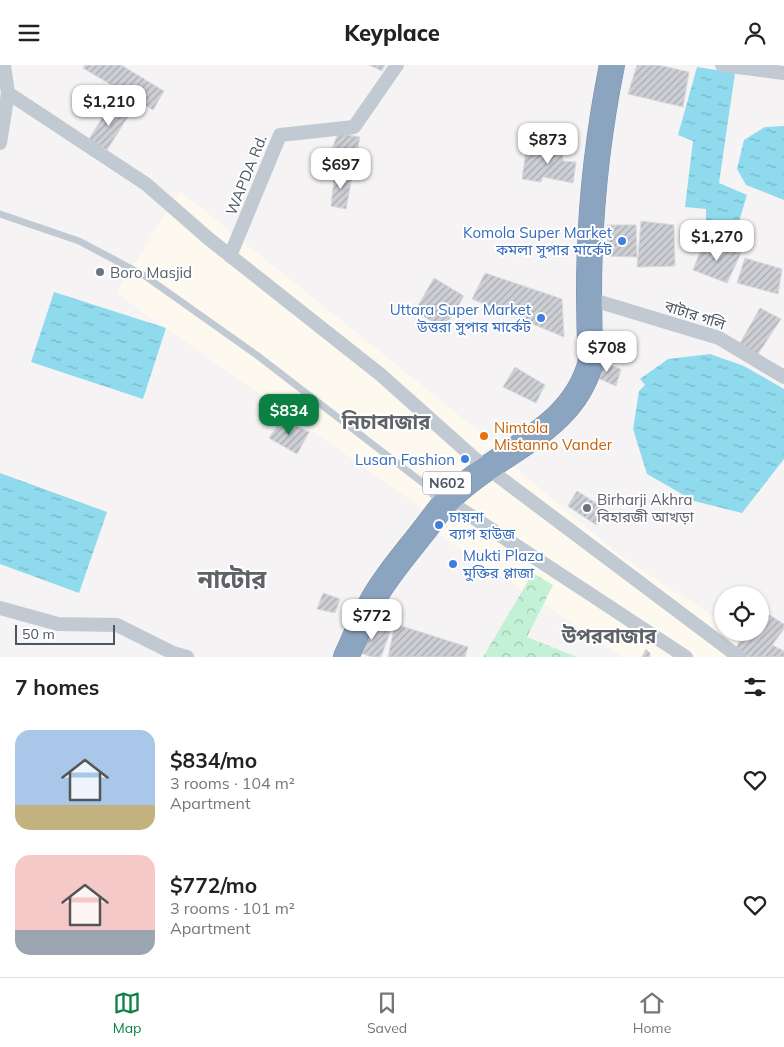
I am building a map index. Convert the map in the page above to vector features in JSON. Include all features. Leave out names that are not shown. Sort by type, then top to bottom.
[{"type":"highway","name":"N602","points":[[333,657],[359,598],[396,540],[480,463],[547,427],[576,398],[586,381],[591,361],[590,215],[601,117],[612,65]]},
{"type":"highway","name":"N602","points":[[346,657],[371,603],[442,497]]},
{"type":"street","points":[[0,143],[8,93],[4,65]]},
{"type":"street","name":"WAPDA Rd.","points":[[230,256],[280,135],[354,127],[397,65]]},
{"type":"street","points":[[722,65],[784,73]]},
{"type":"street","points":[[8,93],[146,184],[230,256],[382,375],[480,463],[720,651],[739,657]]},
{"type":"street","name":"বাটার গলি","points":[[590,299],[719,339],[784,377]]},
{"type":"street","points":[[442,497],[686,657]]},
{"type":"street","points":[[0,608],[58,624],[117,625],[174,653],[187,657]]},
{"type":"lane","points":[[0,214],[78,241],[145,276],[258,356],[442,497]]},
{"type":"shaded area","points":[[180,191],[496,445],[487,449],[423,509],[116,293]]},
{"type":"shaded area","points":[[503,457],[618,554],[714,617],[714,641],[752,641],[777,657],[623,657],[427,527]]},
{"type":"green space","points":[[533,573],[553,585],[527,637],[577,657],[483,657]]},
{"type":"water","points":[[697,67],[735,73],[719,183],[747,195],[737,228],[706,223],[706,209],[685,207],[693,141],[678,135]]},
{"type":"water","points":[[784,126],[784,200],[746,185],[737,169],[744,140],[765,127]]},
{"type":"water","points":[[54,292],[166,328],[143,399],[31,362]]},
{"type":"water","points":[[710,354],[744,366],[784,389],[784,459],[742,513],[694,501],[647,474],[633,429],[639,391],[645,385],[640,379],[668,359]]},
{"type":"water","points":[[0,473],[107,512],[79,593],[0,564]]},
{"type":"building","points":[[85,65],[121,65],[164,91],[153,110],[83,68]]},
{"type":"building","points":[[369,65],[385,65],[382,71]]},
{"type":"building","points":[[637,65],[658,65],[689,72],[683,107],[628,94]]},
{"type":"building","points":[[111,104],[129,115],[107,150],[89,139]]},
{"type":"building","points":[[338,133],[360,137],[353,172],[325,168]]},
{"type":"building","points":[[562,145],[563,161],[576,162],[573,183],[543,177],[541,182],[522,179],[526,151],[540,153],[542,146]]},
{"type":"building","points":[[335,170],[352,177],[346,209],[331,206]]},
{"type":"building","points":[[641,221],[674,225],[675,266],[637,267]]},
{"type":"building","name":"Komola Super Market কমলা সুপার মার্কেট","points":[[607,225],[636,225],[637,257],[608,256]]},
{"type":"building","points":[[704,242],[741,253],[727,283],[693,270]]},
{"type":"building","points":[[745,258],[782,269],[778,294],[737,283]]},
{"type":"building","name":"Uttara Super Market উত্তরা সুপার মার্কেট","points":[[485,273],[562,299],[564,337],[472,299]]},
{"type":"building","points":[[434,278],[464,296],[444,329],[415,311]]},
{"type":"building","points":[[760,308],[781,319],[756,357],[739,345]]},
{"type":"building","points":[[599,361],[621,369],[616,386],[591,375]]},
{"type":"building","points":[[515,367],[545,385],[536,403],[503,387]]},
{"type":"building","points":[[282,419],[309,432],[297,454],[269,438]]},
{"type":"building","name":"Birharji Akhra বিহারজী আখড়া","points":[[577,491],[607,510],[596,525],[568,506]]},
{"type":"building","points":[[323,593],[340,599],[335,613],[317,609]]},
{"type":"building","points":[[769,615],[784,624],[784,629],[763,657],[747,657],[736,648],[739,641],[769,641]]},
{"type":"building","points":[[365,622],[390,632],[381,657],[372,657],[355,651]]},
{"type":"building","points":[[395,624],[468,647],[465,657],[388,657]]},
{"type":"building","points":[[772,645],[784,651],[784,657],[763,657]]},
{"type":"building","points":[[646,649],[650,653],[650,657],[642,657]]},
{"type":"place","name":"Komola Super Market কমলা সুপার মার্কেট","points":[[622,241]]},
{"type":"place","name":"Boro Masjid","points":[[100,272]]},
{"type":"place","name":"Uttara Super Market উত্তরা সুপার মার্কেট","points":[[541,318]]},
{"type":"place","name":"Nimtola Mistanno Vander","points":[[484,436]]},
{"type":"place","name":"Lusan Fashion","points":[[465,459]]},
{"type":"place","name":"Birharji Akhra বিহারজী আখড়া","points":[[587,508]]},
{"type":"place","name":"চায়না ব্যাগ হাউজ","points":[[439,525]]},
{"type":"place","name":"Mukti Plaza মুক্তির প্লাজা","points":[[453,564]]},
{"type":"district","name":"নিচাবাজার","points":[[386,421]]},
{"type":"district","name":"নাটোর","points":[[232,578]]},
{"type":"district","name":"উপরবাজার","points":[[609,635]]}]
